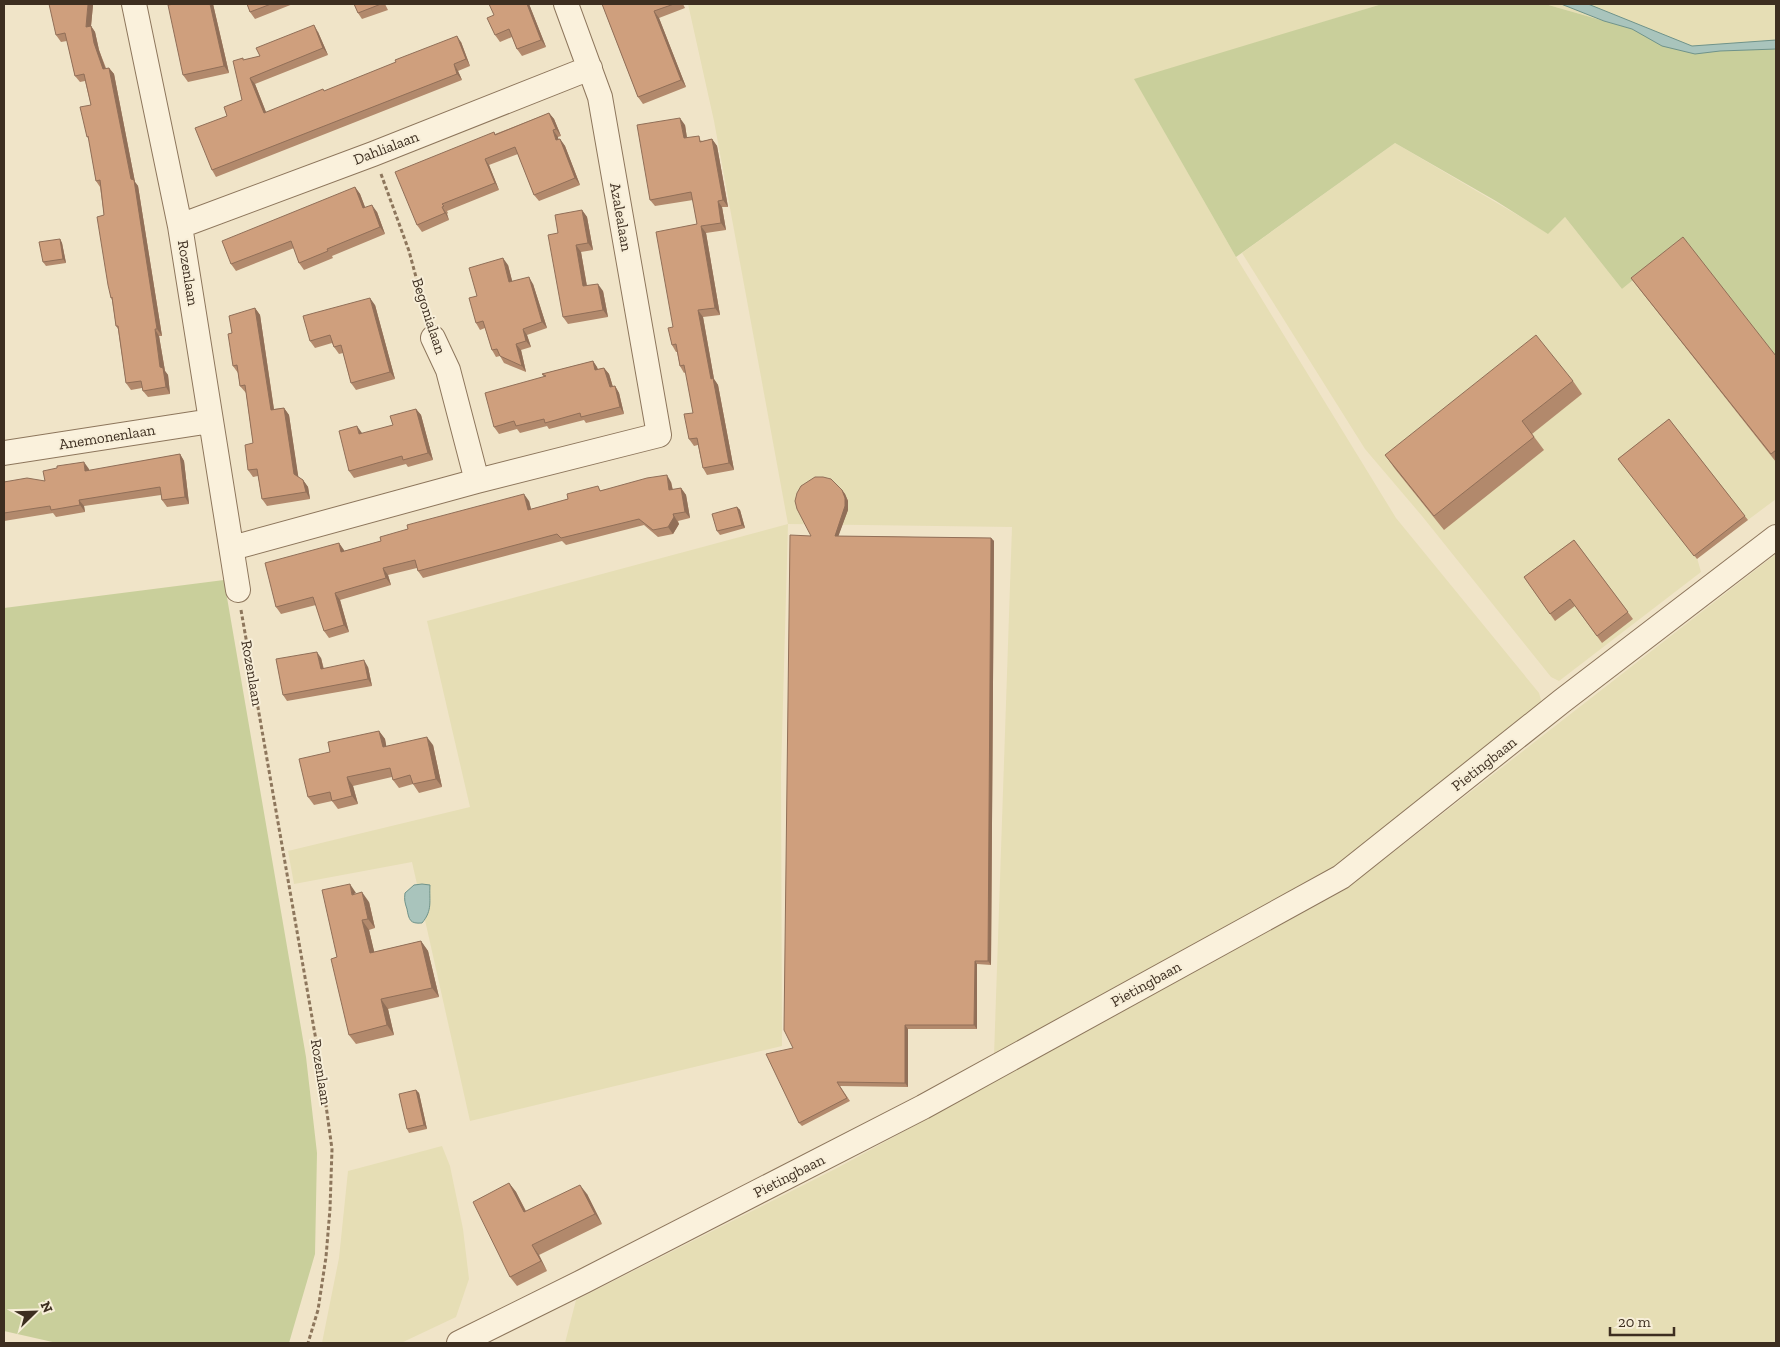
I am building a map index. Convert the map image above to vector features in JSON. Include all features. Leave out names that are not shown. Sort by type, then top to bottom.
[{"type":"street","name":"Rozenlaan","points":[[134,4],[180,226],[238,590]]},
{"type":"street","name":"Azalealaan","points":[[478,481],[659,435],[600,97],[566,4]]},
{"type":"street","name":"Dahlialaan","points":[[180,226],[373,154],[590,68]]},
{"type":"street","name":"Begonialaan","points":[[433,338],[448,370],[478,481]]},
{"type":"street","name":"Anemonenlaan","points":[[4,452],[211,421]]},
{"type":"street","points":[[232,548],[478,481]]},
{"type":"street","name":"Pietingbaan","points":[[458,1343],[593,1277],[923,1107],[1341,876],[1562,701],[1776,536]]},
{"type":"path","name":"Begonialaan","points":[[373,154],[409,251],[433,338]]},
{"type":"path","name":"Rozenlaan","points":[[238,590],[321,1069],[331,1140],[330,1210],[326,1257],[318,1310],[308,1343]]},
{"type":"shaded area","points":[[688,4],[1382,4],[1135,80],[1236,257],[1396,518],[1539,693],[1543,707],[1334,872],[994,1056],[1012,527],[788,524],[714,121]]},
{"type":"shaded area","points":[[1545,4],[1776,4],[1776,43],[1695,47]]},
{"type":"shaded area","points":[[1395,143],[1548,233],[1565,217],[1622,289],[1683,239],[1776,358],[1776,499],[1697,558],[1701,572],[1559,681],[1551,677],[1422,516],[1365,449],[1242,253]]},
{"type":"shaded area","points":[[788,524],[781,773],[782,1046],[470,1121],[412,862],[294,884],[288,851],[470,807],[427,621]]},
{"type":"shaded area","points":[[1776,554],[1776,1343],[565,1343],[576,1300],[839,1167],[1346,889]]},
{"type":"shaded area","points":[[442,1146],[450,1166],[463,1229],[469,1279],[456,1317],[401,1343],[322,1343],[339,1258],[348,1171]]},
{"type":"green space","points":[[1382,4],[1545,4],[1695,47],[1776,43],[1776,358],[1683,239],[1622,289],[1565,217],[1548,234],[1496,201],[1395,143],[1236,257],[1134,79]]},
{"type":"green space","points":[[224,580],[306,1057],[317,1153],[315,1254],[289,1343],[57,1343],[4,1331],[4,608]]},
{"type":"water","points":[[1561,4],[1588,4],[1692,46],[1776,40],[1776,49],[1695,54],[1662,46],[1632,29],[1604,21]]},
{"type":"water","points":[[414,885],[430,885],[429,909],[422,923],[415,923],[408,916],[405,893]]},
{"type":"building","points":[[49,4],[88,4],[86,27],[91,26],[94,43],[103,69],[109,68],[131,179],[134,180],[157,329],[155,329],[160,367],[163,368],[166,387],[143,391],[141,381],[126,383],[118,326],[116,326],[112,297],[108,285],[97,217],[104,215],[100,180],[96,181],[88,136],[80,107],[91,105],[84,74],[75,76],[65,33],[56,35]]},
{"type":"building","points":[[210,4],[224,66],[183,75],[168,5]]},
{"type":"building","points":[[247,4],[271,4],[250,12]]},
{"type":"building","points":[[354,4],[381,4],[358,13]]},
{"type":"building","points":[[489,4],[527,4],[541,40],[517,49],[509,29],[495,35],[487,18],[494,15]]},
{"type":"building","points":[[602,4],[674,4],[654,11],[681,80],[638,97]]},
{"type":"building","points":[[314,25],[323,48],[250,78],[264,113],[323,89],[324,91],[396,62],[395,60],[457,36],[466,59],[454,64],[457,74],[212,170],[195,128],[227,116],[224,107],[242,100],[233,61],[260,56],[256,48]]},
{"type":"building","points":[[549,113],[556,129],[553,130],[556,140],[560,139],[575,178],[534,195],[515,147],[485,159],[495,183],[442,204],[445,213],[417,225],[395,172],[494,132],[495,135]]},
{"type":"building","points":[[680,118],[684,138],[699,136],[700,142],[712,139],[723,200],[718,201],[721,223],[701,226],[715,308],[698,310],[729,463],[703,468],[697,438],[689,439],[684,414],[693,413],[684,365],[680,366],[676,344],[672,345],[668,328],[673,327],[656,232],[697,224],[691,192],[650,200],[637,125]]},
{"type":"building","points":[[355,187],[363,208],[372,205],[380,227],[299,263],[291,241],[231,264],[222,241]]},
{"type":"building","points":[[582,210],[588,243],[576,245],[583,286],[598,284],[603,310],[563,317],[548,235],[558,233],[555,215]]},
{"type":"building","points":[[1683,237],[1776,356],[1776,450],[1771,454],[1631,278]]},
{"type":"building","points":[[60,239],[63,259],[43,262],[39,242]]},
{"type":"building","points":[[503,258],[509,282],[529,277],[542,322],[523,329],[526,341],[516,344],[522,366],[500,356],[497,349],[492,350],[483,321],[476,323],[469,298],[477,296],[469,268]]},
{"type":"building","points":[[370,298],[390,372],[351,383],[341,345],[334,347],[330,335],[310,341],[303,316]]},
{"type":"building","points":[[255,308],[271,410],[284,408],[294,474],[303,480],[306,492],[262,499],[257,469],[248,470],[245,445],[253,443],[245,385],[240,386],[237,365],[233,366],[228,334],[232,333],[229,316]]},
{"type":"building","points":[[1536,335],[1573,381],[1522,421],[1534,437],[1434,516],[1385,455]]},
{"type":"building","points":[[593,361],[595,370],[604,368],[610,387],[615,386],[620,407],[581,417],[580,413],[545,423],[544,419],[516,426],[514,421],[494,427],[485,393],[546,376],[542,374]]},
{"type":"building","points":[[416,409],[428,453],[403,460],[402,456],[349,471],[339,431],[357,426],[359,434],[393,425],[390,416]]},
{"type":"building","points":[[1669,419],[1745,516],[1694,556],[1618,459]]},
{"type":"building","points":[[180,454],[185,497],[162,500],[160,487],[79,500],[80,505],[51,510],[50,506],[4,513],[4,482],[27,478],[45,481],[43,471],[57,468],[57,466],[84,462],[85,471]]},
{"type":"building","points":[[667,475],[669,490],[681,488],[685,512],[673,514],[674,517],[668,527],[653,530],[639,519],[561,538],[557,534],[418,571],[415,560],[383,568],[386,578],[335,593],[344,625],[324,631],[313,597],[276,607],[265,563],[339,543],[341,552],[381,541],[380,537],[408,529],[407,525],[524,494],[528,510],[568,499],[567,494],[598,486],[600,491],[647,478]]},
{"type":"building","points":[[815,477],[831,479],[842,490],[845,498],[845,506],[835,536],[991,538],[988,961],[975,961],[974,1025],[905,1025],[905,1083],[837,1082],[847,1098],[799,1123],[766,1054],[793,1048],[784,1030],[790,535],[811,536],[797,509],[795,501],[801,486]]},
{"type":"building","points":[[737,507],[742,525],[717,531],[712,514]]},
{"type":"building","points":[[1574,540],[1628,612],[1597,636],[1570,599],[1550,614],[1524,577]]},
{"type":"building","points":[[317,652],[321,669],[364,660],[368,679],[283,695],[276,659]]},
{"type":"building","points":[[379,731],[383,747],[427,737],[436,779],[413,784],[410,775],[393,780],[390,768],[347,777],[352,796],[332,801],[330,792],[308,797],[299,759],[330,752],[328,742]]},
{"type":"building","points":[[350,884],[352,895],[362,892],[368,919],[362,920],[370,953],[421,941],[432,988],[381,999],[387,1025],[349,1035],[331,959],[337,957],[322,890]]},
{"type":"building","points":[[416,1090],[424,1125],[407,1129],[399,1094]]},
{"type":"building","points":[[509,1183],[524,1212],[580,1185],[595,1214],[532,1245],[541,1261],[510,1277],[473,1202]]}]
